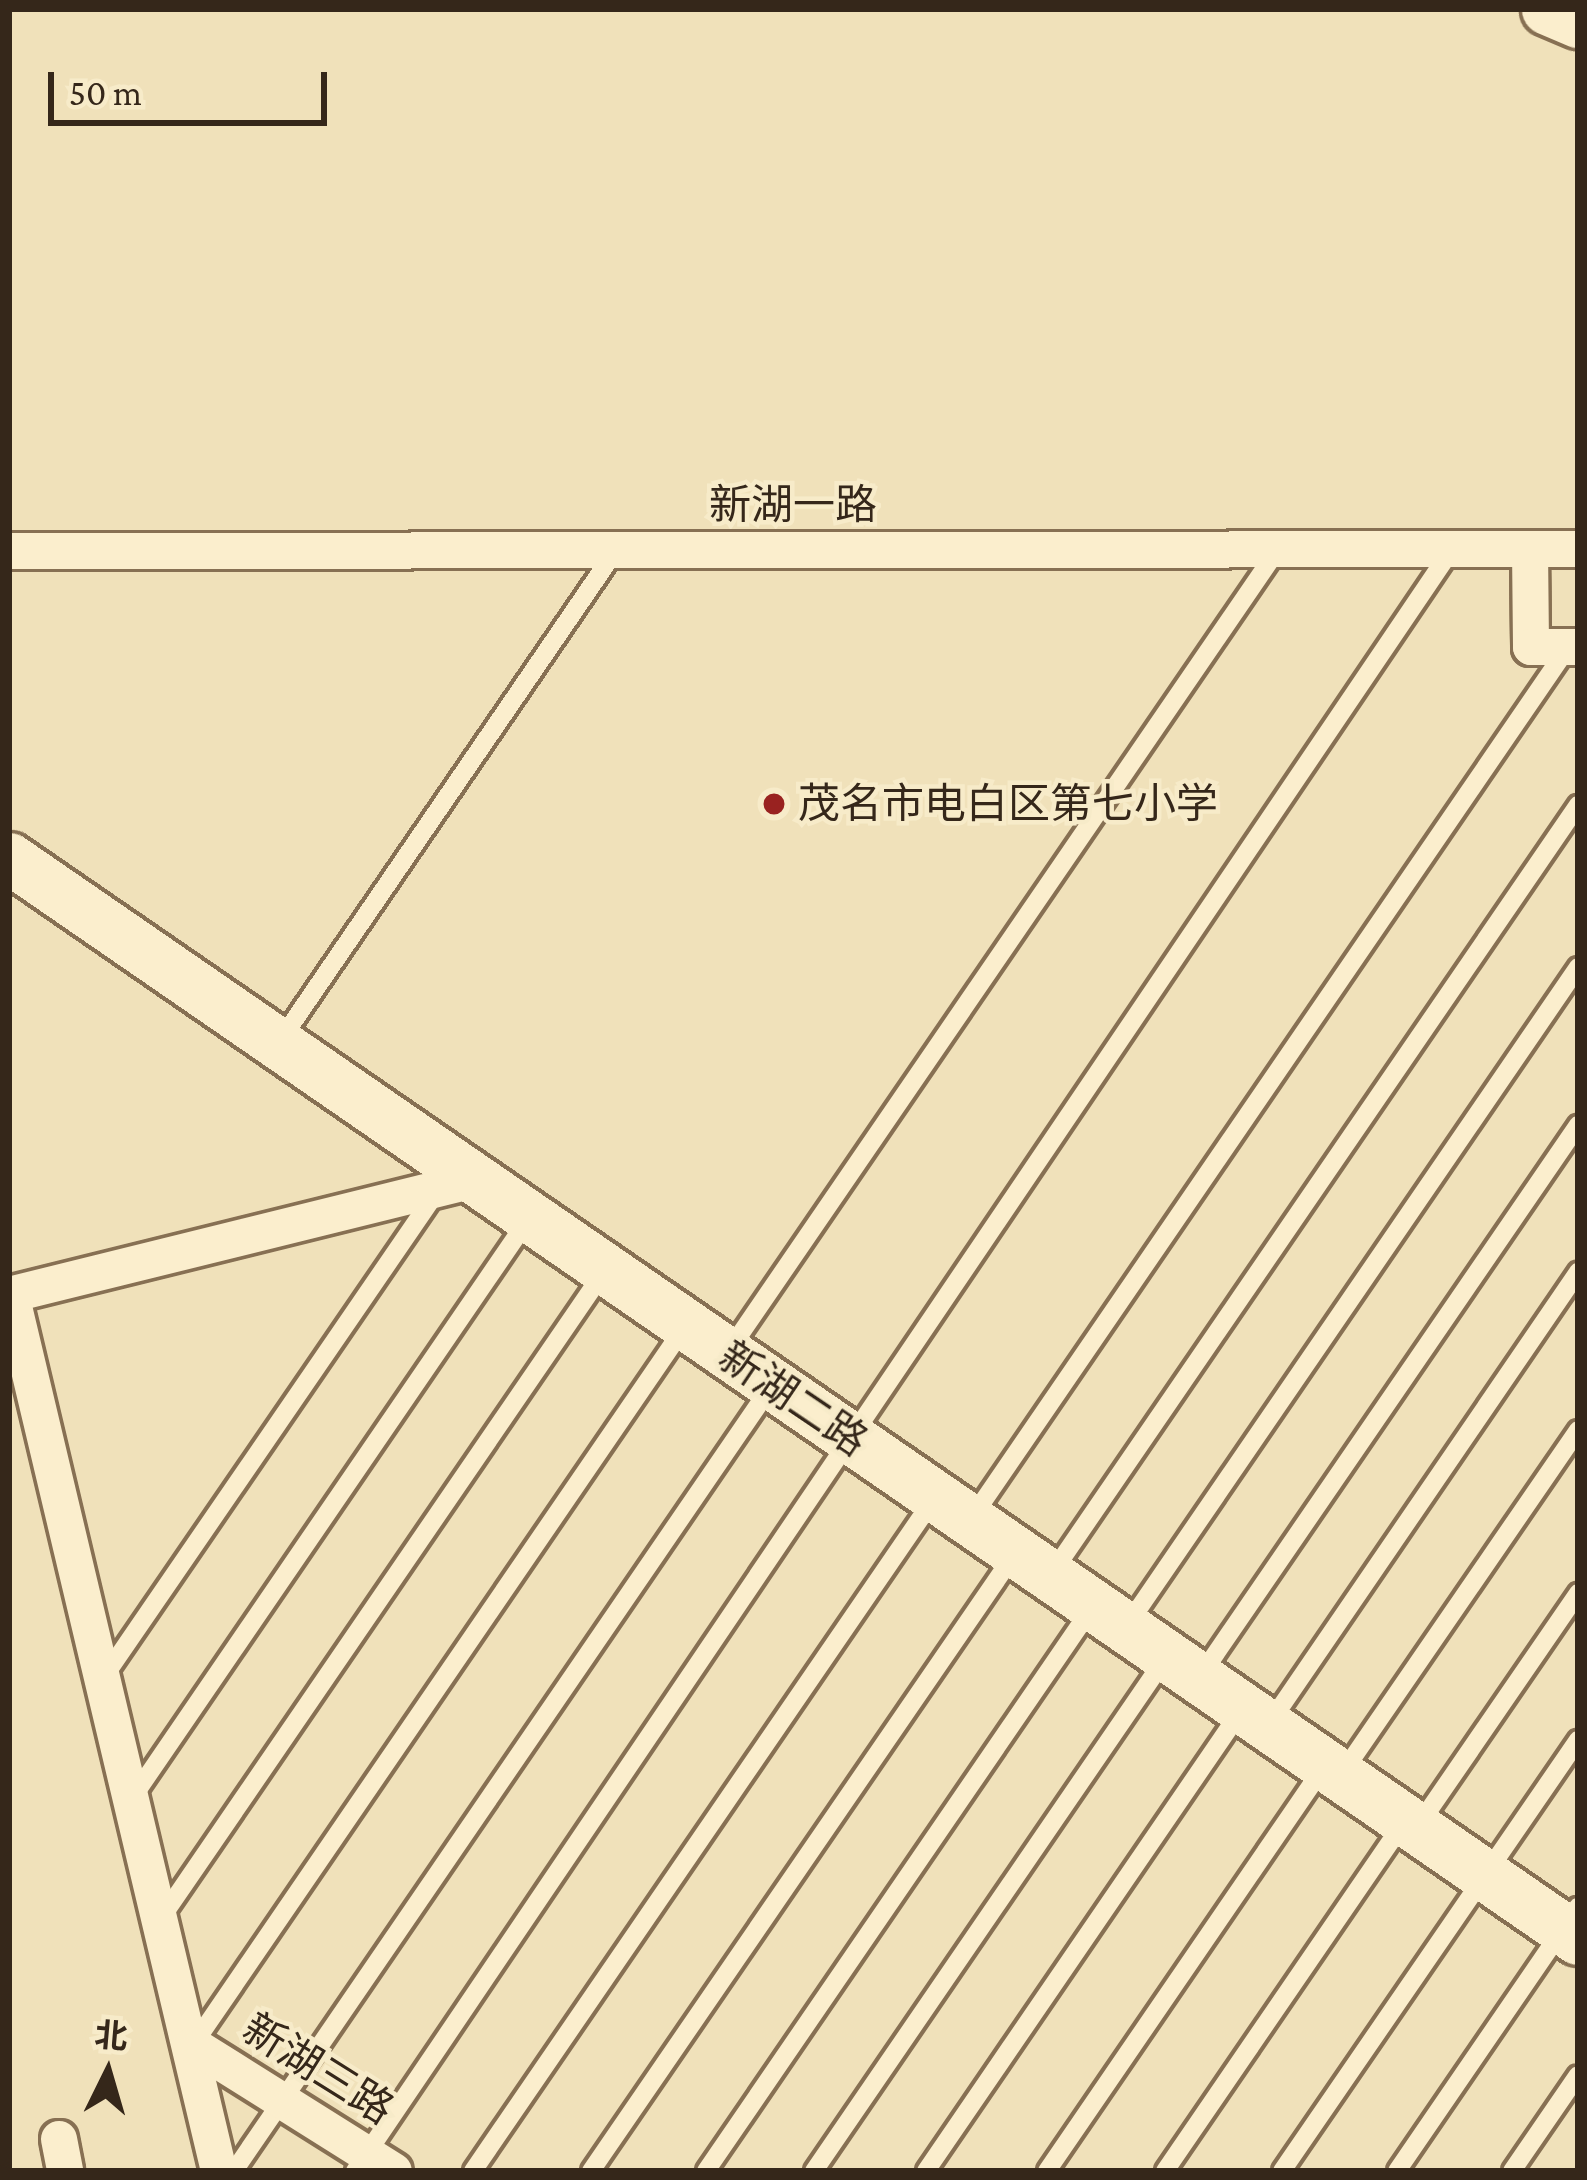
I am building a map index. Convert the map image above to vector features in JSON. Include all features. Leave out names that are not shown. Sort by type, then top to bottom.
[{"type":"main road","points":[[1547,9],[1578,22]]},
{"type":"main road","name":"新湖二路","points":[[9,858],[278,1043],[457,1184],[530,1217],[1485,1875],[1573,1925]]},
{"type":"street","points":[[1530,549],[1531,647],[1573,647]]},
{"type":"street","name":"新湖一路","points":[[9,551],[1578,549]]},
{"type":"street","points":[[220,2171],[10,1294],[457,1184]]},
{"type":"street","name":"新湖三路","points":[[193,2045],[285,2097],[372,2165]]},
{"type":"lane","points":[[193,2045],[1278,549]]},
{"type":"lane","points":[[372,2165],[1452,549]]},
{"type":"lane","points":[[278,1043],[616,550]]},
{"type":"lane","points":[[473,2171],[1573,647]]},
{"type":"lane","points":[[591,2171],[1578,805]]},
{"type":"lane","points":[[706,2171],[1578,967]]},
{"type":"lane","points":[[814,2171],[1578,1125]]},
{"type":"lane","points":[[104,1677],[457,1184]]},
{"type":"lane","points":[[133,1798],[530,1217]]},
{"type":"lane","points":[[162,1917],[606,1269]]},
{"type":"lane","points":[[926,2171],[1578,1272]]},
{"type":"lane","points":[[234,2171],[773,1384]]},
{"type":"lane","points":[[1047,2171],[1578,1430]]},
{"type":"lane","points":[[1165,2171],[1578,1593]]},
{"type":"lane","points":[[1282,2171],[1578,1740]]},
{"type":"lane","points":[[1397,2171],[1573,1925]]},
{"type":"lane","points":[[1512,2171],[1578,2075]]},
{"type":"place","name":"茂名市电白区第七小学","points":[[774,804]]}]
